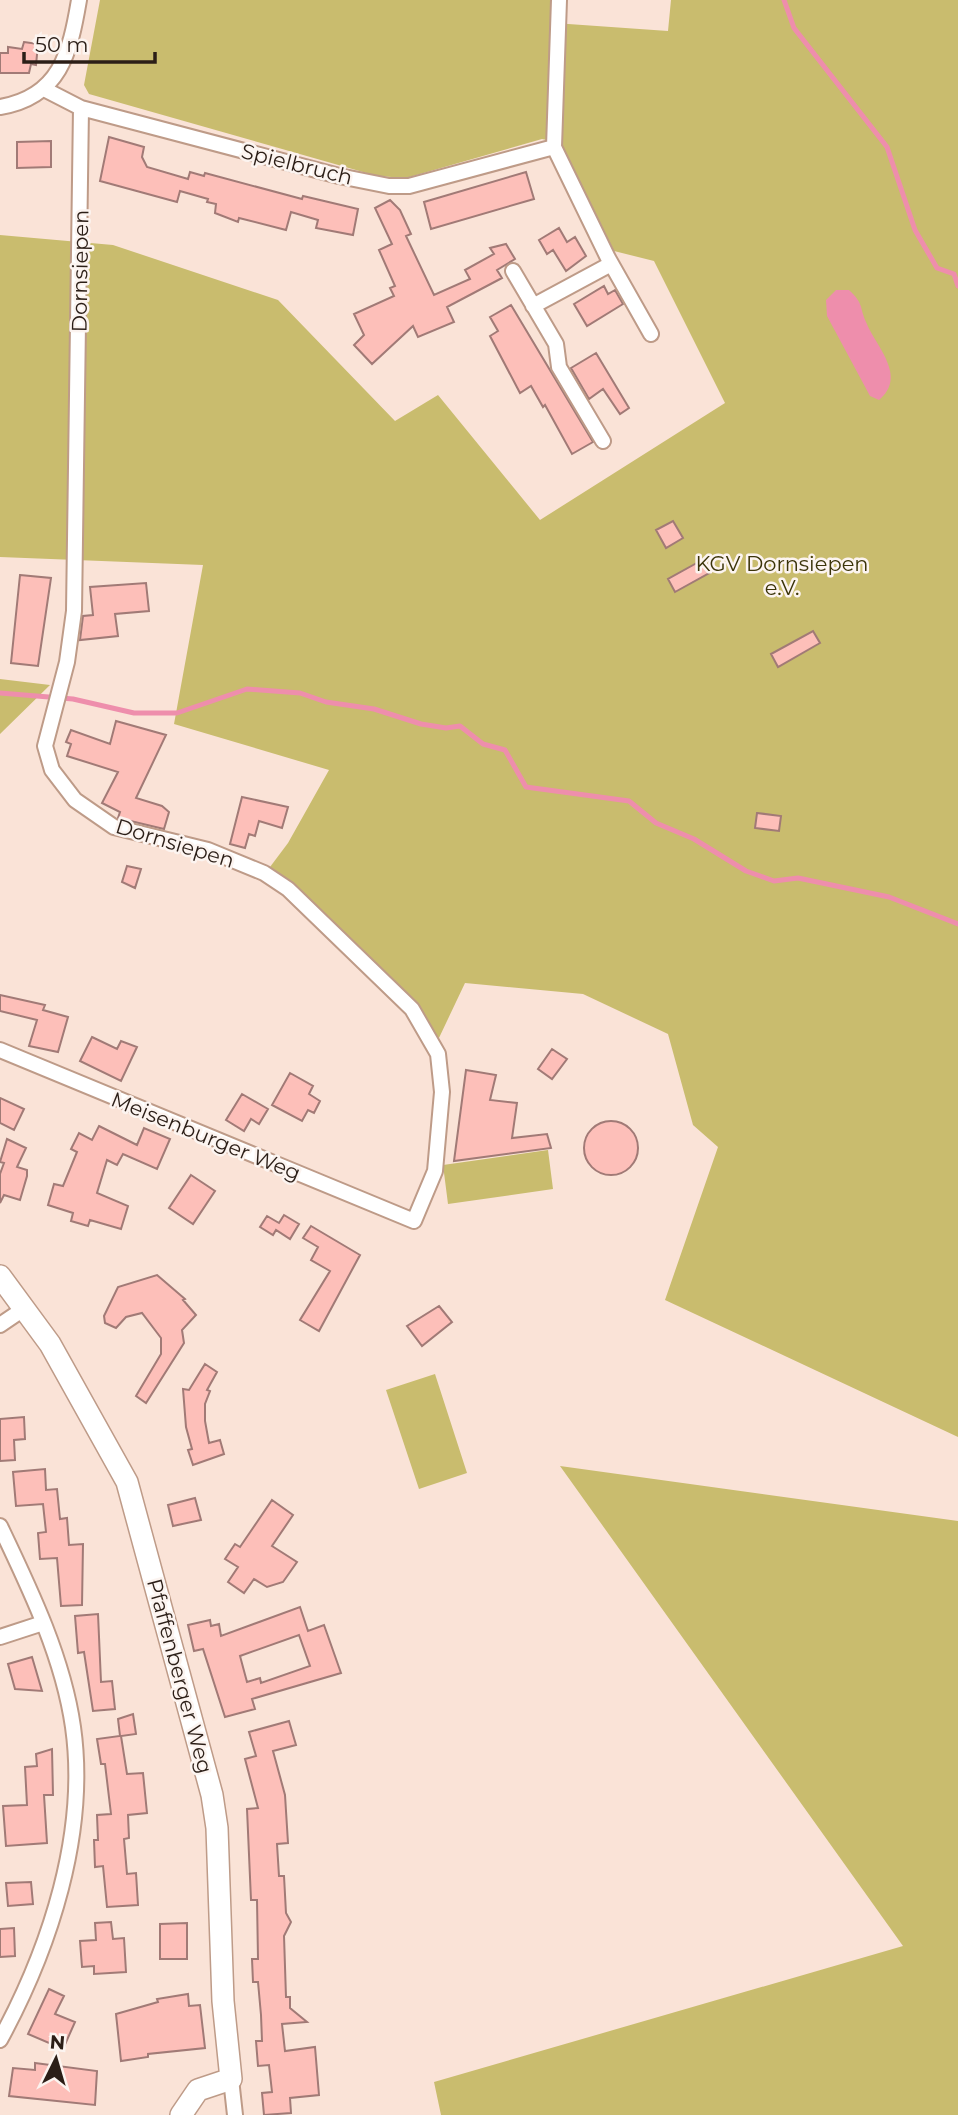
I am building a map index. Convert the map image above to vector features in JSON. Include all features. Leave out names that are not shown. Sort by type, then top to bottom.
[{"type":"main road","name":"Pfaffenberger Weg","points":[[0,1276],[25,1308],[73,1383],[127,1482],[194,1727],[216,1819],[223,2001],[232,2078]]},
{"type":"main road","points":[[181,2115],[198,2090],[232,2078]]},
{"type":"street","points":[[0,107],[25,102],[44,89],[56,76],[65,57],[79,0]]},
{"type":"street","points":[[559,0],[554,147],[611,264],[651,334]]},
{"type":"street","name":"Spielbruch","points":[[44,89],[81,108],[339,176],[396,187],[554,147]]},
{"type":"street","name":"Dornsiepen","points":[[81,108],[74,589],[71,633],[60,690],[45,740],[47,757],[56,776],[83,807],[114,827],[208,850],[264,873],[288,889],[412,1009],[427,1030],[441,1065],[441,1129],[435,1171],[414,1221]]},
{"type":"street","points":[[533,306],[611,264]]},
{"type":"street","points":[[513,271],[556,344],[559,367],[603,441]]},
{"type":"street","name":"Meisenburger Weg","points":[[0,1050],[414,1221]]},
{"type":"street","points":[[0,1325],[25,1308]]},
{"type":"street","points":[[0,1526],[43,1623],[73,1727],[75,1773],[72,1827],[58,1896],[31,1976],[0,2040]]},
{"type":"street","points":[[0,1637],[43,1623]]},
{"type":"street","name":"Pfaffenberger Weg","points":[[232,2078],[235,2115]]},
{"type":"green space","name":"KGV Dornsiepen e.V.","points":[[100,0],[553,0],[554,23],[668,31],[671,0],[958,0],[958,1437],[665,1300],[718,1147],[693,1125],[668,1034],[583,994],[465,983],[438,1040],[417,1002],[270,867],[288,843],[329,770],[174,724],[203,565],[0,557],[0,235],[113,245],[278,300],[395,421],[438,395],[540,520],[725,403],[654,261],[614,251],[561,143],[542,139],[406,178],[377,176],[89,94],[84,85]]},
{"type":"green space","points":[[0,679],[50,685],[0,734]]},
{"type":"green space","points":[[548,1150],[553,1189],[448,1204],[443,1165]]},
{"type":"green space","points":[[435,1374],[467,1473],[419,1489],[386,1390]]},
{"type":"green space","points":[[560,1466],[958,1521],[958,2115],[441,2115],[434,2082],[903,1946]]},
{"type":"shaded area","points":[[836,290],[849,290],[857,299],[887,361],[891,381],[879,400],[870,396],[827,316],[826,300]]},
{"type":"building","points":[[24,42],[38,44],[36,65],[31,64],[29,73],[0,73],[0,53],[8,53],[8,47],[22,49]]},
{"type":"building","points":[[109,137],[144,147],[142,157],[147,167],[188,179],[190,172],[204,176],[205,173],[302,199],[303,196],[358,209],[353,235],[316,228],[318,220],[291,212],[286,230],[239,218],[238,222],[215,213],[216,204],[207,202],[208,199],[180,191],[177,202],[100,181]]},
{"type":"building","points":[[51,141],[51,167],[17,168],[17,142]]},
{"type":"building","points":[[526,172],[534,199],[431,229],[424,202]]},
{"type":"building","points":[[390,200],[400,210],[411,234],[406,236],[434,295],[470,279],[465,270],[494,254],[490,248],[506,244],[515,259],[497,270],[502,278],[447,307],[454,322],[418,337],[413,326],[372,364],[354,345],[364,335],[354,314],[394,296],[390,288],[395,286],[379,250],[392,244],[375,208]]},
{"type":"building","points":[[559,228],[567,242],[575,237],[586,256],[566,271],[553,250],[547,254],[539,240]]},
{"type":"building","points":[[604,286],[608,294],[615,290],[623,304],[587,326],[574,304]]},
{"type":"building","points":[[511,305],[593,442],[572,454],[545,405],[543,407],[531,386],[520,393],[490,336],[498,331],[490,317]]},
{"type":"building","points":[[596,353],[629,408],[620,414],[603,389],[589,399],[571,368]]},
{"type":"building","points":[[673,521],[683,538],[666,548],[656,530]]},
{"type":"building","points":[[704,559],[711,572],[675,592],[668,579]]},
{"type":"building","points":[[20,575],[51,578],[38,666],[11,663]]},
{"type":"building","points":[[146,583],[149,611],[115,614],[118,636],[80,640],[83,616],[93,615],[90,587]]},
{"type":"building","points":[[813,631],[820,643],[778,667],[771,654]]},
{"type":"building","points":[[116,721],[166,735],[136,798],[162,806],[169,812],[164,829],[118,818],[120,812],[102,803],[118,772],[67,756],[71,744],[66,742],[71,730],[110,744]]},
{"type":"building","points":[[242,797],[288,807],[282,828],[259,821],[255,836],[249,834],[245,848],[230,844]]},
{"type":"building","points":[[757,813],[781,816],[779,831],[755,828]]},
{"type":"building","points":[[127,866],[141,869],[135,888],[122,882]]},
{"type":"building","points":[[0,995],[45,1005],[43,1010],[68,1017],[58,1052],[29,1046],[37,1020],[0,1011]]},
{"type":"building","points":[[92,1037],[117,1049],[121,1041],[137,1047],[121,1081],[80,1061]]},
{"type":"building","points":[[552,1049],[567,1059],[552,1079],[538,1069]]},
{"type":"building","points":[[466,1070],[496,1075],[490,1100],[517,1103],[512,1138],[547,1134],[551,1148],[454,1161]]},
{"type":"building","points":[[290,1073],[313,1086],[309,1094],[320,1101],[314,1113],[308,1110],[302,1121],[272,1105]]},
{"type":"building","points":[[242,1094],[268,1109],[259,1124],[251,1119],[244,1131],[226,1120]]},
{"type":"building","points":[[0,1098],[24,1109],[14,1130],[0,1123]]},
{"type":"building","points":[[616,1121],[626,1125],[634,1133],[638,1148],[634,1163],[626,1171],[606,1175],[596,1171],[588,1163],[584,1143],[588,1133],[596,1125]]},
{"type":"building","points":[[99,1126],[137,1145],[144,1128],[170,1139],[157,1169],[123,1154],[117,1165],[107,1160],[97,1193],[128,1206],[121,1229],[90,1220],[88,1226],[71,1221],[73,1213],[48,1205],[54,1184],[63,1186],[77,1152],[71,1149],[79,1133],[92,1140]]},
{"type":"building","points":[[7,1139],[26,1148],[17,1167],[27,1170],[27,1176],[20,1200],[4,1195],[0,1203],[0,1174],[4,1163],[0,1162]]},
{"type":"building","points":[[191,1175],[215,1191],[193,1224],[169,1208]]},
{"type":"building","points":[[284,1215],[299,1224],[290,1239],[276,1230],[273,1235],[260,1227],[267,1216],[279,1223]]},
{"type":"building","points":[[311,1226],[360,1255],[319,1331],[300,1320],[330,1271],[311,1260],[318,1247],[303,1238]]},
{"type":"building","points":[[157,1275],[185,1299],[183,1300],[196,1315],[182,1330],[184,1343],[146,1403],[136,1396],[161,1354],[161,1338],[142,1313],[126,1317],[116,1328],[105,1323],[104,1316],[118,1287]]},
{"type":"building","points":[[439,1306],[452,1322],[422,1346],[407,1326]]},
{"type":"building","points":[[205,1364],[217,1372],[207,1390],[210,1391],[205,1404],[209,1443],[220,1440],[224,1454],[193,1465],[188,1450],[192,1449],[186,1427],[183,1389],[189,1390]]},
{"type":"building","points":[[24,1417],[25,1439],[14,1440],[15,1460],[0,1461],[0,1419]]},
{"type":"building","points":[[45,1469],[46,1490],[57,1489],[60,1519],[67,1518],[69,1545],[83,1544],[82,1605],[61,1606],[57,1558],[40,1559],[38,1533],[46,1532],[43,1504],[16,1506],[13,1472]]},
{"type":"building","points":[[195,1498],[201,1520],[173,1526],[168,1505]]},
{"type":"building","points":[[272,1500],[293,1515],[272,1546],[297,1562],[283,1582],[267,1587],[254,1579],[244,1593],[228,1582],[238,1567],[225,1559],[235,1544],[240,1547]]},
{"type":"building","points":[[300,1607],[308,1631],[324,1625],[341,1673],[252,1699],[255,1709],[225,1717],[203,1649],[194,1651],[188,1625],[210,1620],[211,1626],[219,1624],[221,1636]],"holes":[[[299,1635],[310,1666],[261,1683],[260,1678],[247,1682],[240,1656]]]},
{"type":"building","points":[[98,1614],[101,1682],[112,1681],[115,1709],[93,1711],[84,1652],[78,1653],[75,1616]]},
{"type":"building","points":[[32,1657],[42,1691],[15,1689],[8,1664]]},
{"type":"building","points":[[133,1714],[136,1734],[121,1736],[127,1774],[143,1773],[147,1813],[128,1815],[129,1838],[124,1839],[127,1874],[136,1873],[138,1905],[107,1907],[103,1866],[95,1867],[97,1815],[111,1814],[105,1764],[101,1764],[97,1739],[120,1736],[118,1719]]},
{"type":"building","points":[[289,1721],[296,1745],[273,1751],[285,1795],[288,1843],[277,1844],[279,1876],[284,1876],[286,1913],[291,1922],[284,1936],[286,1997],[290,1997],[290,2008],[307,2022],[282,2024],[285,2051],[315,2047],[319,2095],[290,2098],[291,2113],[264,2115],[262,2093],[272,2092],[269,2065],[258,2066],[256,2041],[262,2041],[261,2015],[258,1982],[253,1982],[252,1959],[258,1959],[257,1900],[251,1900],[247,1809],[258,1808],[245,1759],[256,1756],[249,1732]]},
{"type":"building","points":[[52,1749],[53,1795],[44,1795],[47,1843],[6,1846],[3,1806],[27,1805],[25,1767],[37,1766],[36,1754]]},
{"type":"building","points":[[31,1882],[33,1904],[8,1906],[6,1883]]},
{"type":"building","points":[[111,1922],[113,1939],[124,1938],[126,1972],[94,1974],[94,1966],[82,1967],[80,1941],[96,1940],[95,1923]]},
{"type":"building","points":[[187,1923],[187,1959],[160,1959],[160,1924]]},
{"type":"building","points":[[14,1928],[15,1956],[0,1957],[0,1929]]},
{"type":"building","points":[[49,1989],[64,1996],[55,2014],[75,2022],[63,2049],[28,2034]]},
{"type":"building","points":[[188,1994],[189,2006],[200,2005],[205,2048],[148,2054],[148,2057],[121,2061],[116,2014],[158,2002],[157,1999]]},
{"type":"building","points":[[35,2063],[97,2071],[95,2105],[9,2096],[13,2068],[35,2070]]},
{"type":"waterway","points":[[784,0],[794,28],[887,147],[915,230],[937,268],[954,274],[958,286]]},
{"type":"waterway","points":[[0,693],[73,699],[134,713],[177,713],[247,689],[300,693],[326,702],[374,709],[421,724],[446,728],[460,726],[483,744],[505,750],[526,787],[629,801],[656,823],[694,839],[746,871],[774,881],[798,878],[889,897],[958,924]]}]
